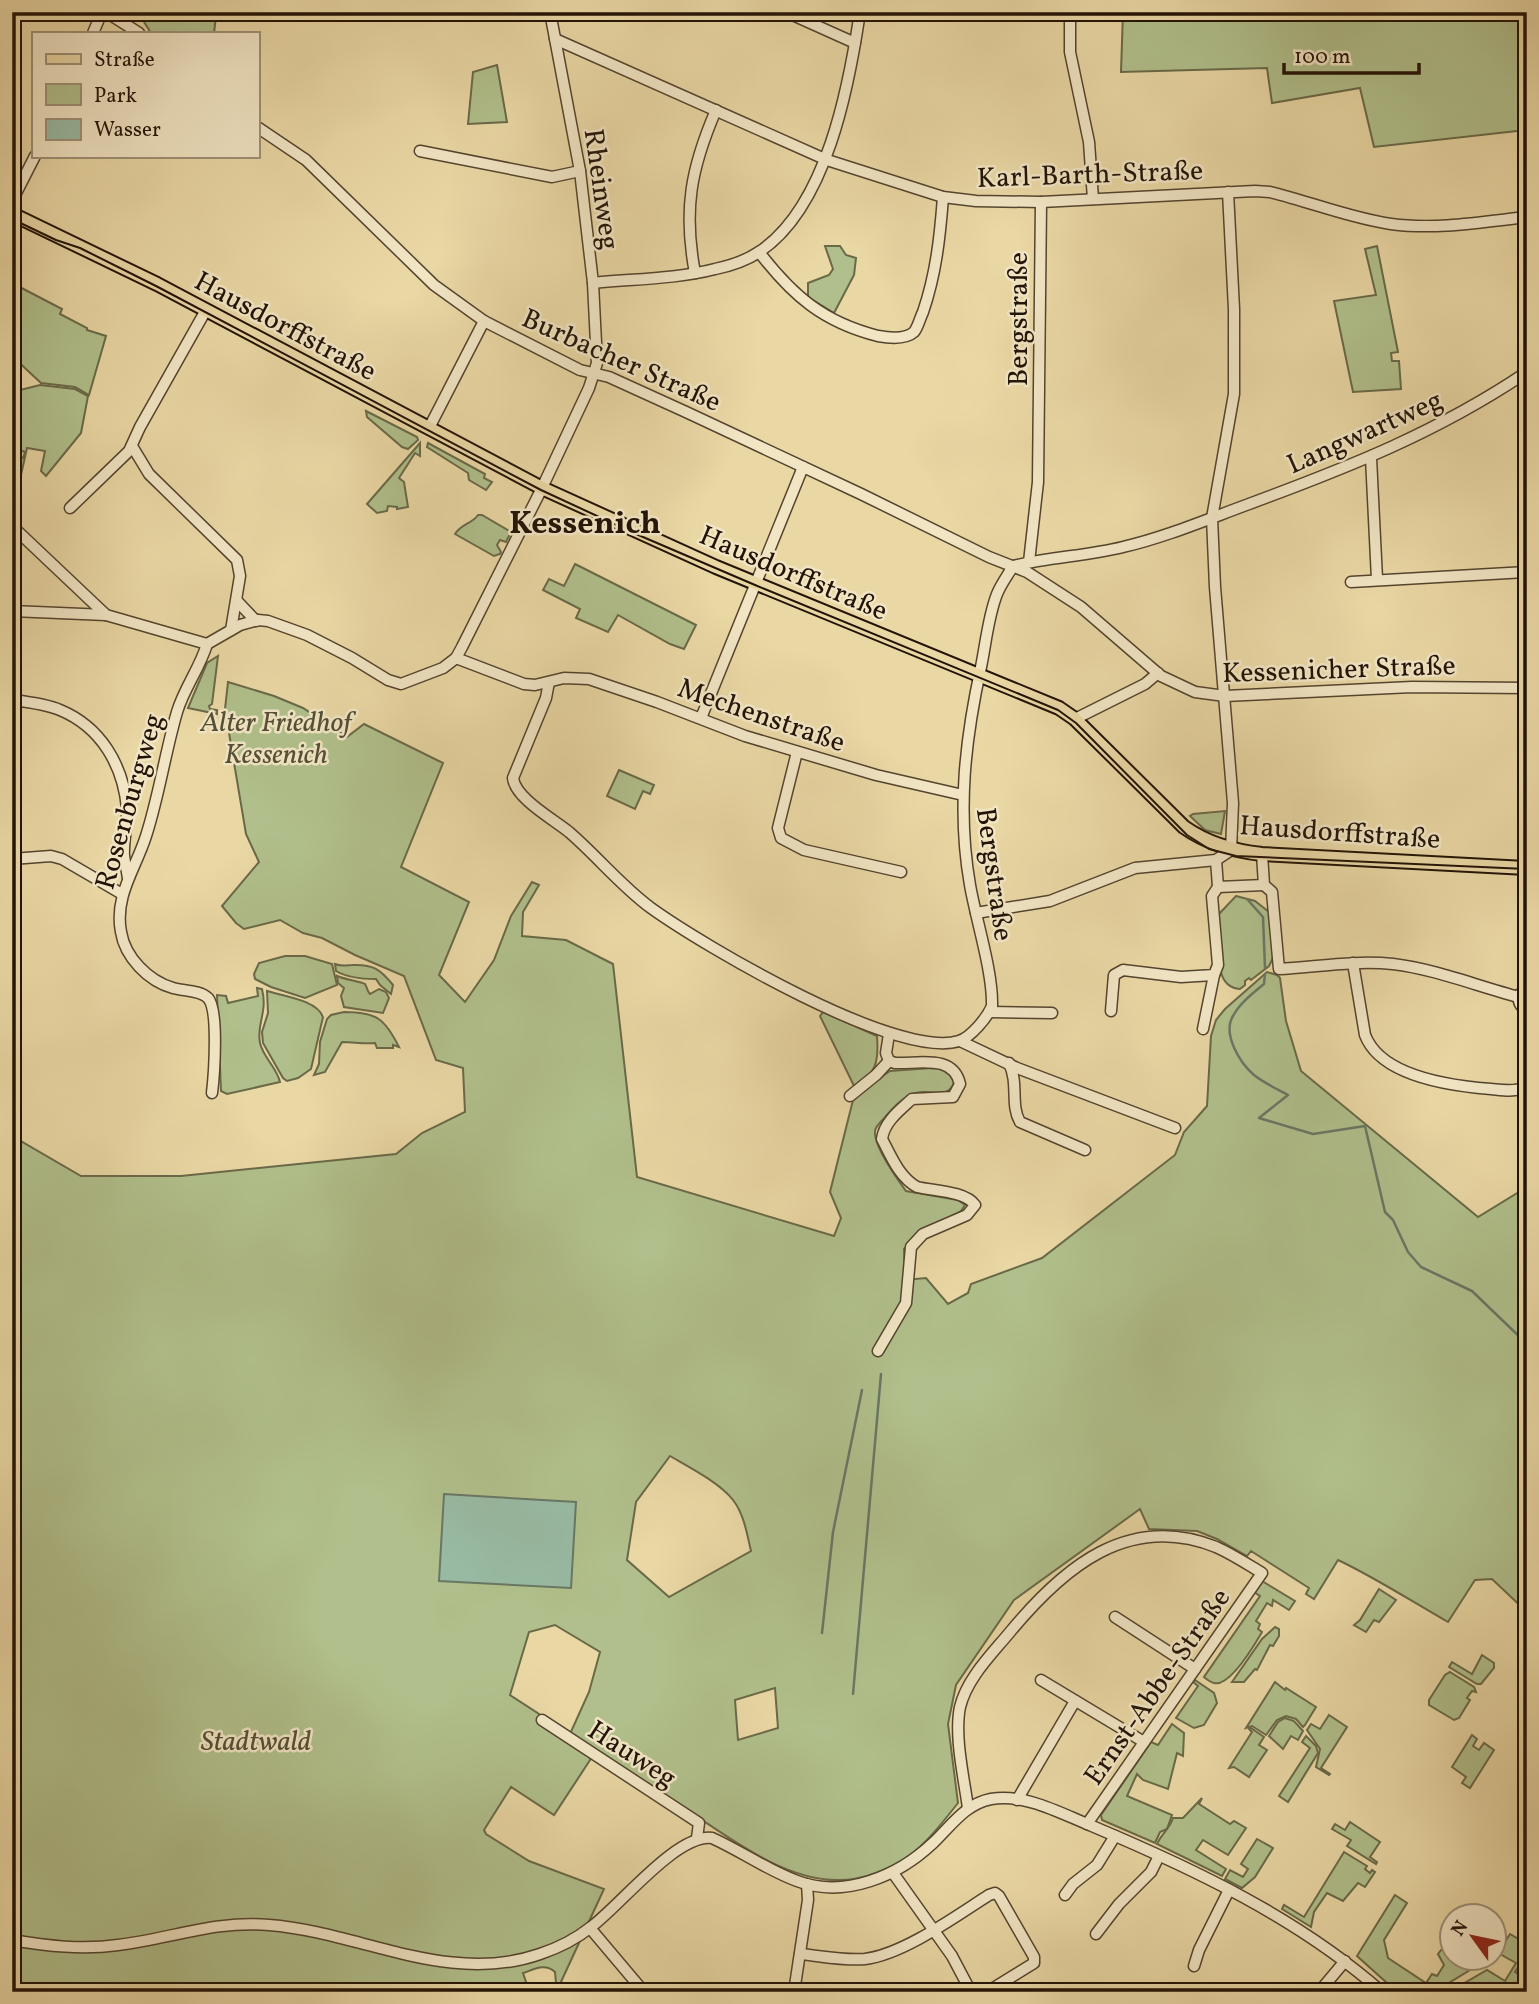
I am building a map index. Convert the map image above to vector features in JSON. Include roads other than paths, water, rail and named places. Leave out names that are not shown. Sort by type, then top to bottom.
[{"type":"main road","name":"Hausdorffstraße","points":[[12,214],[206,310],[542,488],[629,529],[897,643],[1048,703],[1075,719],[1184,827],[1203,839],[1231,850],[1262,854],[1527,867]]},
{"type":"street","points":[[94,32],[104,12],[137,32]]},
{"type":"street","points":[[527,12],[550,12]]},
{"type":"street","name":"Rheinweg","points":[[550,12],[580,171],[593,283],[597,363],[594,374]]},
{"type":"street","points":[[786,12],[855,43]]},
{"type":"street","points":[[593,283],[714,270],[759,252],[776,237],[791,220],[827,160],[845,97],[860,12]]},
{"type":"street","points":[[1070,12],[1070,52],[1089,142],[1093,199]]},
{"type":"street","name":"Karl-Barth-Straße","points":[[555,39],[827,160],[943,197],[976,201],[1041,202],[1270,192],[1369,220],[1406,225],[1449,226],[1527,217]]},
{"type":"street","points":[[695,273],[690,229],[691,184],[697,156],[716,110]]},
{"type":"street","name":"Burbacher Straße","points":[[259,128],[306,160],[434,285],[484,321],[580,370],[609,377],[1013,566]]},
{"type":"street","points":[[420,151],[552,177],[580,171]]},
{"type":"street","points":[[12,201],[34,158]]},
{"type":"street","points":[[975,913],[1050,901],[1135,868],[1216,860],[1231,850],[1233,803],[1212,518],[1234,394],[1234,309],[1228,192]]},
{"type":"street","points":[[759,252],[792,291],[830,319],[883,337],[905,336],[914,331],[932,285],[943,197]]},
{"type":"street","name":"Bergstraße","points":[[1029,562],[1038,482],[1041,202]]},
{"type":"street","points":[[70,508],[132,446],[206,310]]},
{"type":"street","points":[[429,428],[484,321]]},
{"type":"street","name":"Langwartweg","points":[[1013,566],[1122,547],[1212,518],[1371,458],[1470,409],[1527,372]]},
{"type":"street","points":[[12,611],[106,615],[208,643],[230,630],[256,621],[274,623],[307,635],[395,683],[414,680],[443,668],[456,658],[542,488],[594,374]]},
{"type":"street","points":[[132,446],[149,474],[237,560],[240,570],[237,601],[230,630]]},
{"type":"street","points":[[1371,458],[1377,579]]},
{"type":"street","points":[[701,718],[803,467]]},
{"type":"street","points":[[12,526],[30,540],[106,615]]},
{"type":"street","name":"Bergstraße","points":[[989,1012],[992,999],[964,841],[963,795],[971,715],[979,674],[997,594],[1013,566]]},
{"type":"street","name":"Kessenicher Straße","points":[[1013,566],[1072,600],[1158,674],[1184,689],[1205,695],[1399,688],[1527,688]]},
{"type":"street","points":[[1351,582],[1527,572]]},
{"type":"street","points":[[237,601],[256,621]]},
{"type":"street","name":"Rosenburgweg","points":[[208,643],[178,708],[149,829],[122,894],[120,930],[123,942],[134,961],[161,984],[199,993],[210,1001],[213,1010],[214,1043],[212,1093]]},
{"type":"street","name":"Mechenstraße","points":[[456,658],[517,682],[535,685],[564,678],[589,679],[745,736],[876,775],[963,795]]},
{"type":"street","points":[[1075,719],[1145,684],[1158,674]]},
{"type":"street","points":[[548,682],[546,698],[515,771],[514,783],[521,795],[569,832],[634,893],[668,920],[752,971],[889,1034],[933,1041],[960,1041],[1017,1068],[1175,1128]]},
{"type":"street","points":[[12,700],[60,710],[95,732],[107,747],[124,789],[127,811],[124,855],[128,878]]},
{"type":"street","points":[[797,752],[778,828],[781,838],[804,850],[901,872]]},
{"type":"street","points":[[1262,854],[1264,885]]},
{"type":"street","points":[[12,859],[51,856],[62,859],[122,894]]},
{"type":"street","points":[[1203,1029],[1218,965],[1212,896],[1218,887],[1216,860]]},
{"type":"street","points":[[1218,887],[1264,885],[1272,892],[1279,969],[1353,963],[1404,966],[1523,993],[1521,1006],[1527,1010]]},
{"type":"street","points":[[1353,963],[1365,1035],[1369,1044],[1383,1059],[1419,1075],[1460,1087],[1525,1091],[1527,1064]]},
{"type":"street","points":[[1111,1011],[1114,975],[1122,970],[1181,977],[1214,975]]},
{"type":"street","points":[[960,1041],[989,1012],[1052,1013]]},
{"type":"street","points":[[889,1034],[886,1053],[889,1061]]},
{"type":"street","points":[[850,1096],[889,1061]]},
{"type":"street","points":[[878,1352],[906,1303],[911,1247],[923,1234],[967,1215],[975,1205],[965,1197],[911,1184],[899,1170],[882,1139],[890,1121],[912,1099],[953,1097],[960,1084],[955,1070],[946,1064],[889,1061]]},
{"type":"street","points":[[1008,1063],[1014,1075],[1016,1112],[1020,1122],[1085,1150]]},
{"type":"street","points":[[1524,1160],[1527,1121]]},
{"type":"street","name":"Ernst-Abbe-Straße","points":[[968,1808],[958,1724],[964,1694],[995,1650],[1042,1594],[1098,1552],[1119,1542],[1146,1537],[1205,1544],[1262,1573],[1087,1824]]},
{"type":"street","points":[[1115,1617],[1195,1669]]},
{"type":"street","points":[[1041,1680],[1144,1742]]},
{"type":"street","points":[[1017,1800],[1075,1701]]},
{"type":"street","name":"Hauweg","points":[[542,1720],[699,1823],[697,1838]]},
{"type":"street","points":[[12,1940],[43,1945],[99,1947],[220,1925],[270,1925],[299,1929],[439,1962],[479,1965],[517,1960],[563,1945],[590,1928],[675,1850],[697,1838],[712,1838],[785,1876],[807,1884],[856,1885],[892,1873],[922,1854],[968,1808],[992,1799],[1017,1800],[1087,1824],[1229,1890],[1345,1961],[1382,1992]]},
{"type":"street","points":[[1065,1895],[1073,1884],[1097,1865],[1115,1836]]},
{"type":"street","points":[[1096,1934],[1119,1903],[1150,1872],[1159,1856]]},
{"type":"street","points":[[892,1873],[934,1930],[971,1992]]},
{"type":"street","points":[[794,1992],[808,1900],[807,1884]]},
{"type":"street","points":[[1194,1966],[1199,1950],[1229,1890]]},
{"type":"street","points":[[800,1954],[865,1959],[886,1953],[934,1930],[995,1893],[1034,1957],[1034,1963],[987,1992]]},
{"type":"street","points":[[590,1928],[644,1992]]},
{"type":"street","points":[[1319,1992],[1345,1961]]},
{"type":"water","points":[[444,1494],[576,1502],[571,1588],[439,1581]]},
{"type":"waterway","points":[[1247,899],[1263,917],[1265,968]]},
{"type":"waterway","points":[[1265,974],[1264,984],[1247,998],[1230,1023],[1234,1048],[1249,1070],[1262,1081],[1288,1095],[1259,1118],[1313,1134],[1365,1126],[1385,1212],[1393,1220],[1408,1252],[1421,1267],[1472,1291],[1527,1344]]},
{"type":"waterway","points":[[853,1694],[881,1374]]},
{"type":"waterway","points":[[822,1633],[833,1532],[862,1390]]},
{"type":"tram line","points":[[12,219],[80,248],[156,286],[541,490],[755,585],[1058,710],[1076,723],[1187,835],[1209,849],[1236,856],[1527,869]]},
{"type":"district","name":"Kessenich","points":[[585,522]]},
{"type":"park label","name":"Alter Friedhof Kessenich","points":[[276,737]]},
{"type":"park label","name":"Stadtwald","points":[[256,1740]]}]
